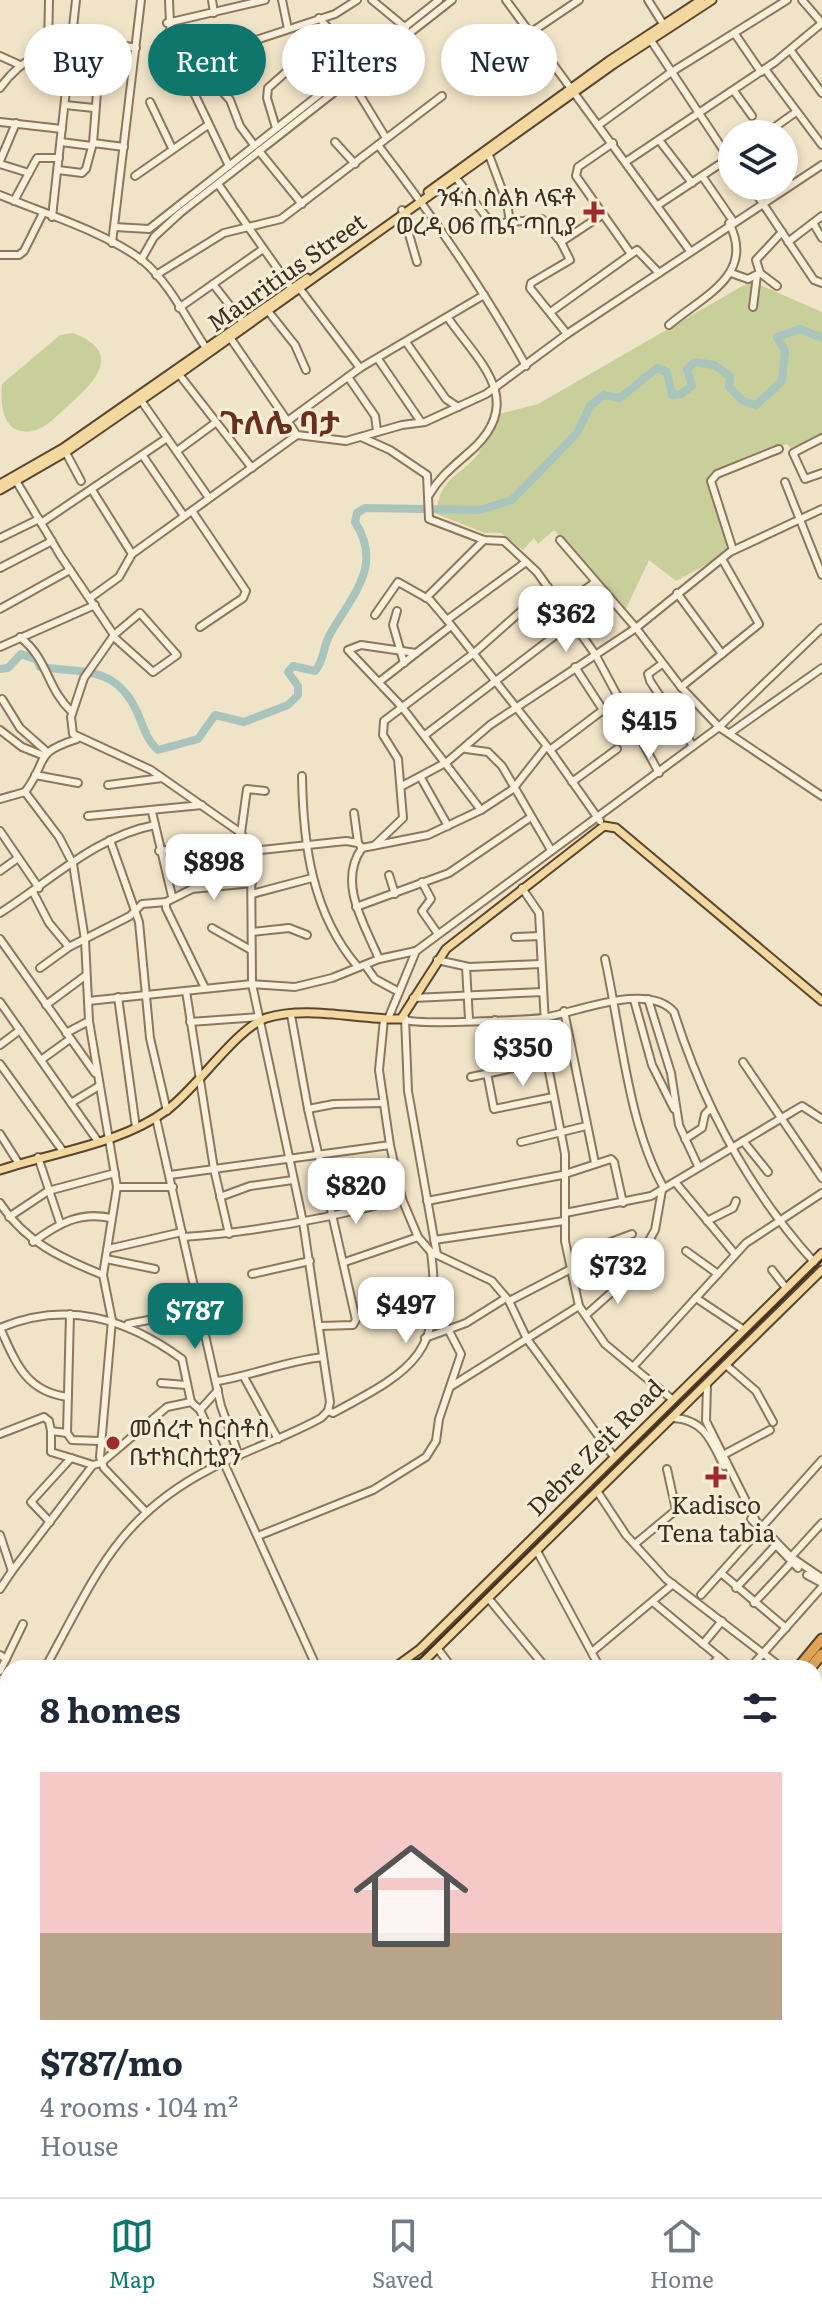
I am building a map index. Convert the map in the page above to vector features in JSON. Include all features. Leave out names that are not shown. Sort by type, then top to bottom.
[{"type":"highway","points":[[805,1660],[822,1639]]},
{"type":"main road","name":"Mauritius Street","points":[[0,490],[65,450],[208,351],[699,2],[712,0]]},
{"type":"main road","name":"Mauritius Street","points":[[420,200],[489,155],[574,89]]},
{"type":"main road","name":"Mauritius Street","points":[[244,325],[296,289]]},
{"type":"main road","name":"Mauritius Street","points":[[0,484],[15,479]]},
{"type":"main road","points":[[0,1170],[136,1128],[156,1118],[199,1082],[259,1019],[291,1015],[405,1018],[413,998],[437,960],[460,936],[601,822],[616,828],[822,1001]]},
{"type":"main road","name":"Debre Zeit Road","points":[[406,1660],[822,1253]]},
{"type":"main road","name":"Debre Zeit Road","points":[[426,1660],[822,1270]]},
{"type":"street","points":[[49,0],[49,24]]},
{"type":"street","points":[[73,24],[76,0]]},
{"type":"street","points":[[112,243],[141,0]]},
{"type":"street","points":[[169,0],[167,23],[265,0]]},
{"type":"street","points":[[212,0],[214,13]]},
{"type":"street","points":[[282,0],[287,24]]},
{"type":"street","points":[[302,24],[335,14],[357,0]]},
{"type":"street","points":[[372,0],[401,24]]},
{"type":"street","points":[[414,24],[439,0]]},
{"type":"street","points":[[417,24],[452,0]]},
{"type":"street","points":[[506,0],[523,24]]},
{"type":"street","points":[[543,24],[579,0]]},
{"type":"street","points":[[648,0],[665,27]]},
{"type":"street","points":[[600,124],[670,73],[787,0]]},
{"type":"street","points":[[627,161],[791,51],[822,23],[802,0]]},
{"type":"street","points":[[319,18],[323,24]]},
{"type":"street","points":[[735,34],[822,145]]},
{"type":"street","points":[[649,38],[697,115],[718,142]]},
{"type":"street","points":[[132,47],[136,48]]},
{"type":"street","points":[[791,51],[822,93]]},
{"type":"street","points":[[0,56],[20,65]]},
{"type":"street","points":[[1,85],[24,63]]},
{"type":"street","points":[[557,67],[690,251]]},
{"type":"street","points":[[276,128],[267,98],[268,88],[282,76]]},
{"type":"street","points":[[734,91],[752,116]]},
{"type":"street","points":[[52,217],[66,96]]},
{"type":"street","points":[[58,170],[82,173],[89,163],[95,96]]},
{"type":"street","points":[[194,96],[229,166]]},
{"type":"street","points":[[226,96],[240,126],[302,204]]},
{"type":"street","points":[[256,148],[317,96]]},
{"type":"street","points":[[141,260],[154,237],[256,148],[327,96]]},
{"type":"street","points":[[360,96],[386,138]]},
{"type":"street","points":[[156,275],[215,237],[247,225],[277,221],[442,96]]},
{"type":"street","points":[[150,102],[172,148]]},
{"type":"street","points":[[65,105],[94,108]]},
{"type":"street","points":[[785,120],[796,112]]},
{"type":"street","points":[[0,122],[62,129]]},
{"type":"street","points":[[16,123],[0,163],[29,173]]},
{"type":"street","points":[[135,176],[208,125]]},
{"type":"street","points":[[659,140],[692,183]]},
{"type":"street","points":[[61,142],[124,147]]},
{"type":"street","points":[[335,142],[355,164]]},
{"type":"street","points":[[613,143],[575,171],[631,254]]},
{"type":"street","points":[[378,145],[420,200],[484,295],[526,366]]},
{"type":"street","points":[[489,155],[507,203],[510,222]]},
{"type":"street","points":[[14,201],[40,156],[59,158]]},
{"type":"street","points":[[115,227],[149,229],[229,166],[243,159]]},
{"type":"street","points":[[658,205],[718,167]]},
{"type":"street","points":[[798,179],[819,167],[822,177]]},
{"type":"street","points":[[669,325],[731,273],[738,245],[731,222],[702,176]]},
{"type":"street","points":[[456,178],[487,221],[500,226],[542,219],[561,242],[570,260],[530,285],[567,334]]},
{"type":"street","points":[[218,184],[263,249],[360,368]]},
{"type":"street","points":[[0,205],[2,196],[112,243],[141,260],[156,275],[208,351]]},
{"type":"street","points":[[0,647],[92,602],[119,577],[132,554],[297,435],[340,441],[421,422],[458,407],[492,389],[567,334],[763,201],[814,280],[822,283]]},
{"type":"street","points":[[404,212],[417,262]]},
{"type":"street","points":[[0,255],[19,255],[24,251],[43,213]]},
{"type":"street","points":[[561,242],[602,215]]},
{"type":"street","points":[[788,242],[822,216]]},
{"type":"street","points":[[813,223],[822,238]]},
{"type":"street","points":[[753,307],[758,274],[756,260],[782,232]]},
{"type":"street","points":[[179,308],[263,249]]},
{"type":"street","points":[[552,311],[640,250],[659,273]]},
{"type":"street","points":[[731,273],[748,279],[758,274]]},
{"type":"street","points":[[758,274],[777,286]]},
{"type":"street","points":[[213,284],[244,325]]},
{"type":"street","points":[[289,420],[360,368],[484,295]]},
{"type":"street","points":[[268,311],[295,345],[306,370]]},
{"type":"street","points":[[429,495],[447,469],[487,433],[498,414],[492,389],[448,318]]},
{"type":"street","points":[[229,336],[297,435]]},
{"type":"street","points":[[406,342],[446,399],[458,407]]},
{"type":"street","points":[[378,359],[421,422]]},
{"type":"street","points":[[177,372],[252,468]]},
{"type":"street","points":[[348,377],[375,416],[377,431]]},
{"type":"street","points":[[140,398],[209,498]]},
{"type":"street","points":[[177,451],[215,423]]},
{"type":"street","points":[[361,437],[427,475],[428,512],[433,522],[484,540],[504,541],[526,562],[574,621],[595,654],[659,773]]},
{"type":"street","points":[[0,538],[40,521],[92,490],[167,438]]},
{"type":"street","points":[[822,438],[793,453],[805,479],[822,473]]},
{"type":"street","points":[[733,550],[711,481],[717,474],[779,449]]},
{"type":"street","points":[[65,450],[81,481]]},
{"type":"street","points":[[143,456],[184,516]]},
{"type":"street","points":[[15,479],[114,637],[153,672],[177,655],[141,613],[114,637],[89,667],[72,712],[70,726],[77,739],[129,758],[162,778],[243,836],[251,851],[252,984],[310,1261],[328,1411]]},
{"type":"street","points":[[785,482],[822,575]]},
{"type":"street","points":[[92,490],[132,554]]},
{"type":"street","points":[[402,786],[447,762],[466,749],[490,725],[636,628],[733,550],[822,509]]},
{"type":"street","points":[[192,511],[246,591],[243,598],[200,627]]},
{"type":"street","points":[[426,598],[484,540]]},
{"type":"street","points":[[560,540],[636,628],[681,687],[719,727],[822,796]]},
{"type":"street","points":[[0,568],[52,541]]},
{"type":"street","points":[[681,687],[759,624],[722,559]]},
{"type":"street","points":[[379,682],[526,562]]},
{"type":"street","points":[[0,609],[70,570]]},
{"type":"street","points":[[375,615],[398,582],[426,598],[474,653],[601,822]]},
{"type":"street","points":[[562,606],[594,583]]},
{"type":"street","points":[[375,845],[403,818],[398,759],[381,725],[474,653],[548,587]]},
{"type":"street","points":[[677,593],[722,654]]},
{"type":"street","points":[[397,611],[393,625],[404,663]]},
{"type":"street","points":[[425,735],[574,621]]},
{"type":"street","points":[[88,1001],[252,984],[295,987],[379,959],[416,951],[551,850],[601,822],[719,727],[822,628]]},
{"type":"street","points":[[20,637],[37,651],[53,688],[72,712]]},
{"type":"street","points":[[416,653],[361,645],[349,648],[425,735],[481,810]]},
{"type":"street","points":[[662,664],[648,674],[650,681],[693,746]]},
{"type":"street","points":[[251,851],[304,844],[360,846],[415,839],[481,810],[513,789],[548,748],[603,710],[575,667]]},
{"type":"street","points":[[730,733],[822,668]]},
{"type":"street","points":[[2,699],[20,728],[44,753]]},
{"type":"street","points":[[0,730],[22,747],[44,753],[77,739]]},
{"type":"street","points":[[466,749],[481,750],[494,757],[551,850]]},
{"type":"street","points":[[572,782],[617,749]]},
{"type":"street","points":[[0,799],[25,792],[44,753]]},
{"type":"street","points":[[35,775],[78,783]]},
{"type":"street","points":[[302,776],[304,844],[312,878],[334,939],[375,979],[399,992]]},
{"type":"street","points":[[108,785],[162,778]]},
{"type":"street","points":[[421,778],[448,826]]},
{"type":"street","points":[[243,836],[247,789],[265,791]]},
{"type":"street","points":[[25,792],[59,837],[73,864],[85,940],[89,1021],[117,1187],[103,1275],[112,1320],[97,1464]]},
{"type":"street","points":[[88,816],[202,805]]},
{"type":"street","points":[[152,812],[169,899],[166,908],[205,988]]},
{"type":"street","points":[[354,813],[360,846],[352,868],[356,907],[379,959]]},
{"type":"street","points":[[356,907],[449,873],[531,817]]},
{"type":"street","points":[[0,913],[110,840],[131,830],[155,825]]},
{"type":"street","points":[[0,831],[36,890],[49,923],[69,947]]},
{"type":"street","points":[[159,851],[243,836]]},
{"type":"street","points":[[110,840],[144,944],[150,1038],[167,1111]]},
{"type":"street","points":[[0,871],[18,858]]},
{"type":"street","points":[[389,875],[395,894]]},
{"type":"street","points":[[252,894],[312,878]]},
{"type":"street","points":[[422,882],[431,899],[422,911],[438,934]]},
{"type":"street","points":[[40,968],[69,947],[148,902],[169,899],[192,889],[252,883]]},
{"type":"street","points":[[522,888],[539,913],[547,1061],[566,1173],[569,1270],[579,1306],[605,1344],[673,1400]]},
{"type":"street","points":[[212,928],[251,950]]},
{"type":"street","points":[[252,932],[289,928],[307,935]]},
{"type":"street","points":[[515,937],[540,936]]},
{"type":"street","points":[[0,939],[97,1076]]},
{"type":"street","points":[[416,951],[386,1019],[379,1070],[402,1199],[418,1237],[434,1254],[487,1276],[508,1300],[527,1339],[614,1457]]},
{"type":"street","points":[[605,959],[637,1116],[663,1189],[655,1230],[638,1260],[641,1280]]},
{"type":"street","points":[[437,960],[466,967],[541,964]]},
{"type":"street","points":[[466,967],[469,1019]]},
{"type":"street","points":[[46,1005],[85,976]]},
{"type":"street","points":[[186,991],[214,1169],[229,1234]]},
{"type":"street","points":[[413,998],[543,992]]},
{"type":"street","points":[[118,997],[136,1128]]},
{"type":"street","points":[[648,999],[677,1097],[675,1110]]},
{"type":"street","points":[[49,1660],[96,1572],[121,1537],[145,1511],[224,1461],[278,1439],[328,1411],[333,1413],[402,1374],[413,1364],[425,1338],[434,1297],[434,1240],[408,1091],[405,1018],[495,1020],[546,1017],[615,1001],[648,999],[665,1004],[674,1012],[710,1109],[777,1220],[814,1262]]},
{"type":"street","points":[[634,1000],[652,1065],[698,1166]]},
{"type":"street","points":[[0,1002],[97,1140]]},
{"type":"street","points":[[564,1011],[595,1163]]},
{"type":"street","points":[[291,1015],[308,1109],[345,1262],[356,1324],[320,1326]]},
{"type":"street","points":[[190,1022],[259,1019]]},
{"type":"street","points":[[495,1020],[500,1069]]},
{"type":"street","points":[[41,1060],[89,1021]]},
{"type":"street","points":[[0,1045],[20,1030]]},
{"type":"street","points":[[471,1077],[547,1061]]},
{"type":"street","points":[[743,1062],[822,1178]]},
{"type":"street","points":[[0,1064],[62,1150]]},
{"type":"street","points":[[487,1073],[494,1109],[553,1097]]},
{"type":"street","points":[[71,1103],[99,1086]]},
{"type":"street","points":[[308,1109],[334,1104],[384,1103]]},
{"type":"street","points":[[434,1240],[565,1217],[651,1196],[805,1105],[822,1119]]},
{"type":"street","points":[[685,1139],[702,1128],[703,1119],[710,1109]]},
{"type":"street","points":[[156,1118],[218,1390],[239,1456]]},
{"type":"street","points":[[521,1142],[586,1126]]},
{"type":"street","points":[[0,1134],[19,1164]]},
{"type":"street","points":[[743,1141],[768,1172]]},
{"type":"street","points":[[170,1175],[390,1145]]},
{"type":"street","points":[[38,1157],[60,1223]]},
{"type":"street","points":[[427,1201],[566,1173],[595,1163],[614,1162],[623,1203]]},
{"type":"street","points":[[9,1217],[48,1191],[115,1173]]},
{"type":"street","points":[[220,1197],[250,1186],[293,1180]]},
{"type":"street","points":[[675,1182],[735,1254]]},
{"type":"street","points":[[117,1187],[173,1187]]},
{"type":"street","points":[[633,1367],[735,1254],[777,1220],[822,1193]]},
{"type":"street","points":[[108,1249],[183,1234],[229,1234],[303,1222],[402,1199]]},
{"type":"street","points":[[707,1221],[733,1208],[736,1201]]},
{"type":"street","points":[[0,1203],[33,1242],[103,1275]]},
{"type":"street","points":[[33,1242],[60,1223],[89,1215],[111,1218]]},
{"type":"street","points":[[425,1338],[473,1319],[569,1270],[608,1243],[632,1234]]},
{"type":"street","points":[[345,1262],[418,1237]]},
{"type":"street","points":[[686,1251],[718,1274]]},
{"type":"street","points":[[106,1259],[155,1269]]},
{"type":"street","points":[[252,1274],[310,1261]]},
{"type":"street","points":[[772,1270],[786,1288]]},
{"type":"street","points":[[586,1315],[631,1275]]},
{"type":"street","points":[[696,1298],[744,1330]]},
{"type":"street","points":[[450,1387],[579,1306]]},
{"type":"street","points":[[68,1397],[55,1395],[23,1377],[0,1328],[30,1316],[70,1314],[128,1324],[200,1310]]},
{"type":"street","points":[[70,1314],[67,1433],[72,1440],[100,1441]]},
{"type":"street","points":[[149,1322],[149,1338]]},
{"type":"street","points":[[128,1324],[182,1359],[191,1402],[200,1410],[313,1660]]},
{"type":"street","points":[[258,1536],[373,1490],[426,1457],[436,1441],[461,1354],[448,1329]]},
{"type":"street","points":[[218,1381],[244,1377],[290,1360],[323,1357]]},
{"type":"street","points":[[726,1365],[756,1391],[773,1422]]},
{"type":"street","points":[[244,1377],[278,1439]]},
{"type":"street","points":[[161,1383],[186,1385]]},
{"type":"street","points":[[707,1384],[706,1421],[759,1528],[774,1547],[822,1583],[757,1660]]},
{"type":"street","points":[[200,1410],[218,1390]]},
{"type":"street","points":[[0,1589],[97,1464],[167,1407],[191,1402]]},
{"type":"street","points":[[0,1434],[44,1417],[49,1421],[51,1431],[51,1452],[97,1464],[145,1511]]},
{"type":"street","points":[[673,1418],[687,1419],[704,1428],[724,1460]]},
{"type":"street","points":[[724,1460],[770,1430]]},
{"type":"street","points":[[51,1431],[67,1433]]},
{"type":"street","points":[[50,1522],[31,1502],[71,1458]]},
{"type":"street","points":[[701,1595],[822,1460]]},
{"type":"street","points":[[635,1544],[676,1510],[667,1469]]},
{"type":"street","points":[[597,1491],[635,1544],[673,1584],[772,1660]]},
{"type":"street","points":[[754,1603],[822,1523]]},
{"type":"street","points":[[759,1528],[791,1560]]},
{"type":"street","points":[[0,1535],[12,1571]]},
{"type":"street","points":[[736,1588],[774,1547]]},
{"type":"street","points":[[537,1551],[597,1660]]},
{"type":"street","points":[[721,1573],[786,1628]]},
{"type":"street","points":[[593,1651],[673,1584]]},
{"type":"street","points":[[489,1599],[539,1660]]},
{"type":"street","points":[[654,1603],[723,1660]]},
{"type":"street","points":[[703,1644],[722,1621]]},
{"type":"street","points":[[3,1657],[23,1624]]},
{"type":"street","points":[[438,1649],[446,1660]]},
{"type":"street","points":[[716,1660],[719,1657]]},
{"type":"green space","points":[[751,281],[822,312],[822,435],[791,448],[787,444],[709,475],[735,544],[715,560],[676,581],[649,560],[624,613],[594,572],[554,530],[538,544],[534,538],[523,550],[501,533],[485,533],[437,514],[441,493],[478,454],[499,414],[538,404]]},
{"type":"green space","points":[[73,333],[98,350],[101,359],[95,378],[47,425],[32,431],[15,429],[5,418],[2,384],[60,335]]},
{"type":"waterway","points":[[0,669],[8,668],[21,654],[37,660],[40,667],[83,671],[108,679],[128,697],[158,750],[198,739],[215,715],[244,722],[288,705],[298,695],[298,686],[288,672],[293,666],[315,671],[329,636],[361,581],[366,553],[355,522],[357,513],[365,508],[480,510],[512,500],[577,433],[590,406],[604,395],[620,398],[657,368],[667,372],[672,395],[681,394],[692,386],[687,369],[695,362],[714,365],[730,376],[729,387],[743,401],[756,405],[782,381],[785,351],[777,337],[800,329],[822,338]]},
{"type":"tram line","points":[[416,1660],[822,1261]]},
{"type":"place","name":"ንፋስ ስልክ ላፍቶ ወረዳ 06 ጤና ጣቢያ","points":[[594,212]]},
{"type":"place","name":"መሰረተ ከርስቶስ ቤተክርስቲያን","points":[[113,1443]]},
{"type":"place","name":"Kadisco Tena tabia","points":[[716,1477]]},
{"type":"district","name":"ጉለሌ ባታ","points":[[280,423]]}]
